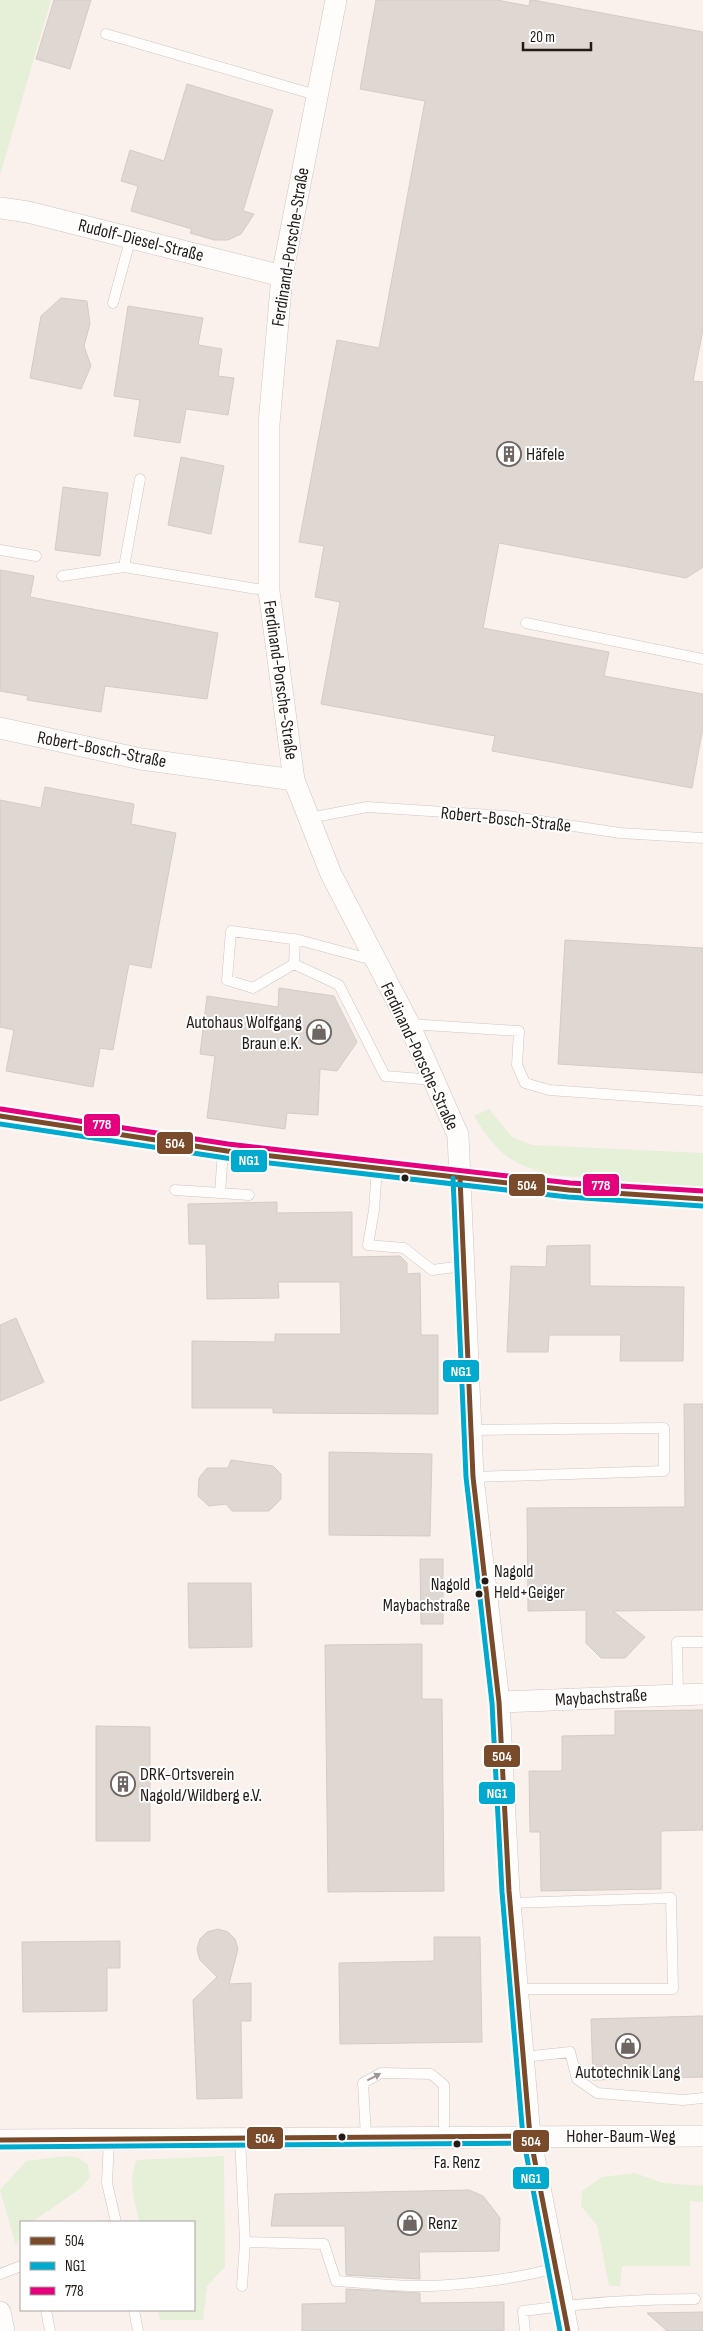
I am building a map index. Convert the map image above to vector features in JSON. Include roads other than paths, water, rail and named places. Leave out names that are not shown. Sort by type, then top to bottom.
[{"type":"street","name":"Ferdinand-Porsche-Straße","points":[[336,0],[282,276],[269,424],[269,591],[294,780],[331,874],[374,961],[409,1024],[458,1134],[473,1477],[499,1702],[510,1903],[530,2136],[568,2331]]},
{"type":"street","name":"Rudolf-Diesel-Straße","points":[[0,208],[28,212],[282,276]]},
{"type":"street","name":"Robert-Bosch-Straße","points":[[0,728],[141,758],[294,780]]},
{"type":"street","points":[[0,1116],[223,1151],[569,1190],[703,1199]]},
{"type":"street","name":"Maybachstraße","points":[[499,1702],[703,1694]]},
{"type":"street","name":"Hoher-Baum-Weg","points":[[0,2140],[703,2136]]},
{"type":"street","points":[[0,2312],[4,2331]]},
{"type":"lane","points":[[106,34],[316,95]]},
{"type":"lane","points":[[113,303],[131,237]]},
{"type":"lane","points":[[124,567],[140,480]]},
{"type":"lane","points":[[0,550],[36,556]]},
{"type":"lane","points":[[62,576],[124,567],[269,591]]},
{"type":"lane","points":[[526,623],[703,659]]},
{"type":"lane","name":"Robert-Bosch-Straße","points":[[309,818],[367,807],[507,816],[620,833],[703,838]]},
{"type":"lane","points":[[294,964],[253,988],[226,980],[231,931],[295,939],[374,961]]},
{"type":"lane","points":[[294,964],[295,939]]},
{"type":"lane","points":[[294,964],[340,985],[385,1076],[435,1080]]},
{"type":"lane","points":[[409,1024],[519,1031],[517,1065],[525,1083],[549,1090],[703,1101]]},
{"type":"lane","points":[[220,1193],[223,1151]]},
{"type":"lane","points":[[377,1168],[374,1210],[368,1245],[404,1248],[432,1270],[463,1266]]},
{"type":"lane","points":[[175,1190],[250,1195]]},
{"type":"lane","points":[[471,1430],[664,1428],[664,1471],[473,1477]]},
{"type":"lane","points":[[678,1694],[677,1642],[703,1642]]},
{"type":"lane","points":[[510,1903],[672,1898],[673,1989],[517,1989]]},
{"type":"lane","points":[[523,2057],[570,2052],[577,2079],[597,2093],[683,2100],[703,2098]]},
{"type":"lane","points":[[366,2137],[363,2082],[381,2073],[431,2074],[444,2085],[444,2136]]},
{"type":"lane","points":[[240,2138],[245,2242],[242,2286]]},
{"type":"lane","points":[[109,2139],[107,2183],[116,2221]]},
{"type":"lane","points":[[245,2242],[324,2244],[336,2281],[430,2286],[530,2275],[556,2268]]},
{"type":"lane","points":[[0,2274],[20,2266]]},
{"type":"lane","points":[[525,2331],[523,2311],[563,2305],[642,2299],[695,2299]]},
{"type":"lane","points":[[46,2311],[50,2331]]},
{"type":"lane","points":[[134,2311],[138,2331]]},
{"type":"place","name":"Häfele","points":[[509,454]]},
{"type":"place","name":"Autohaus Wolfgang Braun e.K.","points":[[319,1032]]},
{"type":"place","name":"Nagold Held+Geiger","points":[[485,1581]]},
{"type":"place","name":"Nagold Maybachstraße","points":[[479,1594]]},
{"type":"place","name":"DRK-Ortsverein Nagold/Wildberg e.V.","points":[[123,1784]]},
{"type":"place","name":"Autotechnik Lang","points":[[628,2046]]},
{"type":"place","name":"Fa. Renz","points":[[457,2144]]},
{"type":"place","name":"Renz","points":[[410,2223]]}]
